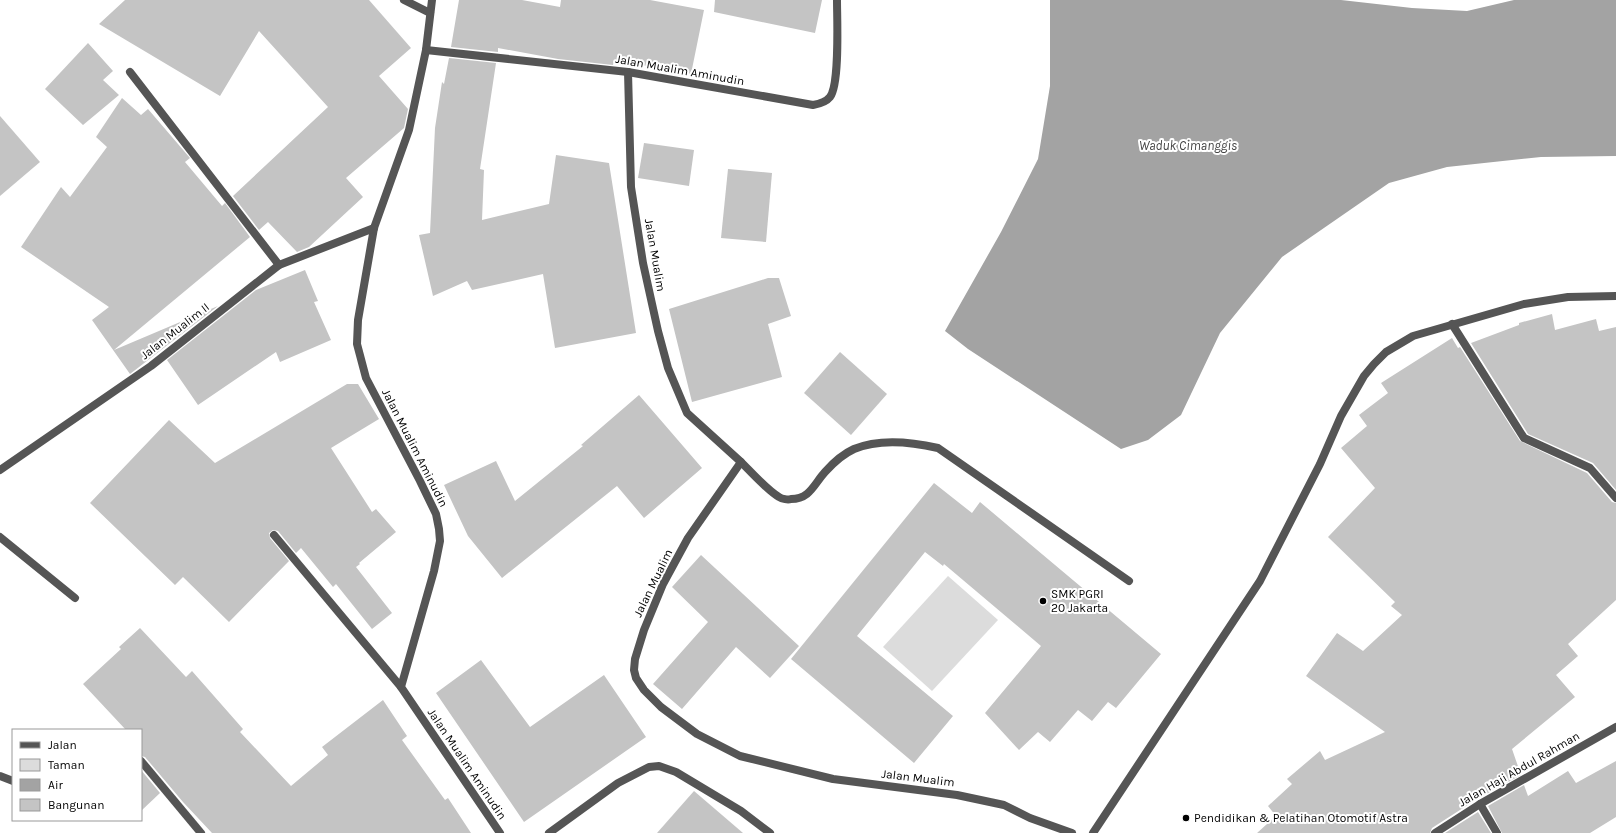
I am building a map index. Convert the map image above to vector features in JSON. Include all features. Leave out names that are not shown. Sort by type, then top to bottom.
[{"type":"street","points":[[404,0],[430,13]]},
{"type":"street","name":"Jalan Mualim Aminudin","points":[[432,0],[426,50],[409,130],[374,228],[358,320],[357,344],[366,378],[436,514],[439,529],[440,541],[434,571],[401,687],[500,833]]},
{"type":"street","name":"Jalan Mualim Aminudin","points":[[426,50],[628,72],[787,101],[818,104],[830,97],[836,78],[837,0]]},
{"type":"street","points":[[130,72],[279,265]]},
{"type":"street","name":"Jalan Mualim","points":[[628,72],[631,187],[651,300],[668,368],[687,413],[708,434],[741,462],[688,538],[663,584],[634,659],[636,678],[644,690],[661,707],[697,734],[740,756],[833,779],[957,795],[1004,805],[1030,818],[1072,833]]},
{"type":"street","name":"Jalan Mualim II","points":[[0,470],[151,366],[279,265],[374,228]]},
{"type":"street","points":[[1093,833],[1260,581],[1320,464],[1341,416],[1364,376],[1386,352],[1413,336],[1524,304],[1568,297],[1616,296]]},
{"type":"street","points":[[1452,324],[1524,438],[1590,468],[1616,498]]},
{"type":"street","points":[[741,462],[780,498],[798,499],[809,494],[824,472],[837,460],[854,449],[896,442],[938,448],[1129,581]]},
{"type":"street","points":[[274,535],[401,687]]},
{"type":"street","points":[[0,537],[75,598]]},
{"type":"street","name":"Jalan Haji Abdul Rahman","points":[[1435,833],[1480,804],[1616,727]]},
{"type":"street","points":[[142,762],[201,833]]},
{"type":"street","points":[[549,833],[618,782],[649,767],[659,766],[676,772],[740,811],[770,833]]},
{"type":"street","points":[[0,776],[12,781]]},
{"type":"street","points":[[1480,804],[1497,833]]},
{"type":"green space","points":[[948,576],[998,620],[932,691],[883,647]]},
{"type":"water","name":"Waduk Cimanggis","points":[[1050,0],[1341,0],[1412,8],[1467,11],[1514,0],[1616,0],[1616,156],[1541,157],[1447,167],[1389,183],[1282,257],[1220,333],[1181,415],[1148,440],[1121,449],[968,349],[945,331],[1001,232],[1038,159],[1050,86]]},
{"type":"building","points":[[125,0],[369,0],[411,48],[379,76],[408,109],[404,128],[346,178],[363,197],[309,247],[297,252],[268,222],[259,230],[233,196],[328,107],[259,31],[220,96],[99,24]]},
{"type":"building","points":[[459,0],[522,0],[560,7],[561,0],[650,0],[704,10],[691,74],[614,60],[613,65],[558,59],[498,48],[498,52],[451,47]]},
{"type":"building","points":[[715,0],[822,0],[815,33],[714,12]]},
{"type":"building","points":[[88,43],[113,71],[103,80],[119,95],[83,125],[45,89]]},
{"type":"building","points":[[449,58],[496,63],[480,169],[484,170],[482,220],[549,204],[556,155],[609,163],[636,333],[555,348],[543,274],[472,290],[467,281],[433,296],[419,235],[430,233],[435,128],[442,82],[444,84]]},
{"type":"building","points":[[122,98],[141,115],[148,109],[190,158],[185,162],[222,206],[225,203],[250,237],[114,350],[218,306],[130,374],[92,320],[109,307],[21,247],[61,187],[70,197],[107,147],[96,137]]},
{"type":"building","points":[[0,116],[40,162],[0,196]]},
{"type":"building","points":[[644,143],[694,150],[689,186],[638,178]]},
{"type":"building","points":[[728,169],[772,173],[766,242],[721,238]]},
{"type":"building","points":[[305,270],[318,301],[314,302],[331,340],[280,362],[276,352],[198,405],[167,360],[256,290]]},
{"type":"building","points":[[768,278],[779,278],[791,316],[768,324],[782,377],[692,402],[669,309]]},
{"type":"building","points":[[1552,314],[1555,330],[1596,319],[1599,331],[1616,327],[1616,490],[1593,463],[1528,434],[1471,343],[1519,325],[1519,323]]},
{"type":"building","points":[[1452,338],[1458,348],[1460,347],[1520,441],[1587,473],[1612,502],[1616,503],[1616,600],[1568,644],[1578,656],[1556,675],[1575,697],[1512,749],[1521,775],[1477,799],[1432,828],[1430,833],[1257,833],[1276,816],[1268,806],[1292,784],[1287,779],[1320,751],[1325,760],[1385,732],[1306,676],[1337,633],[1363,651],[1402,615],[1391,606],[1395,602],[1328,537],[1375,488],[1341,448],[1367,426],[1359,415],[1388,393],[1381,383]]},
{"type":"building","points":[[840,352],[887,394],[851,435],[804,393]]},
{"type":"building","points":[[347,384],[358,384],[379,419],[331,448],[372,512],[376,509],[396,532],[356,567],[392,613],[372,629],[336,584],[333,587],[301,548],[296,553],[278,531],[273,530],[269,533],[270,538],[289,561],[229,622],[183,577],[175,585],[90,503],[169,420],[215,463]]},
{"type":"building","points":[[639,395],[702,468],[644,518],[617,486],[502,578],[468,536],[444,485],[496,461],[515,501],[583,446],[581,445]]},
{"type":"building","name":"SMK PGRI 20 Jakarta","points":[[934,483],[972,513],[980,502],[1161,654],[1116,708],[1108,702],[1092,721],[1078,710],[1050,742],[1038,732],[1019,750],[985,713],[1041,646],[944,564],[943,566],[925,552],[857,636],[953,716],[914,763],[791,659]]},
{"type":"building","points":[[701,555],[799,646],[770,678],[736,647],[682,709],[653,684],[708,622],[672,587]]},
{"type":"building","points":[[140,628],[186,677],[192,671],[243,729],[240,732],[291,786],[328,755],[322,747],[383,700],[407,736],[402,740],[445,800],[448,798],[471,833],[212,833],[183,802],[145,757],[142,756],[142,729],[125,729],[83,684],[121,649],[119,647]]},
{"type":"building","points":[[481,660],[530,727],[604,675],[646,737],[524,822],[436,693]]},
{"type":"building","points":[[1616,761],[1616,817],[1590,833],[1502,833],[1488,806],[1524,785],[1528,796],[1568,771],[1576,783]]},
{"type":"building","points":[[142,771],[160,793],[142,810]]},
{"type":"building","points":[[694,791],[743,833],[657,833]]},
{"type":"building","points":[[1478,812],[1491,833],[1445,833]]},
{"type":"place","name":"SMK PGRI 20 Jakarta","points":[[1043,601]]},
{"type":"place","name":"Pendidikan & Pelatihan Otomotif Astra","points":[[1186,818]]}]
